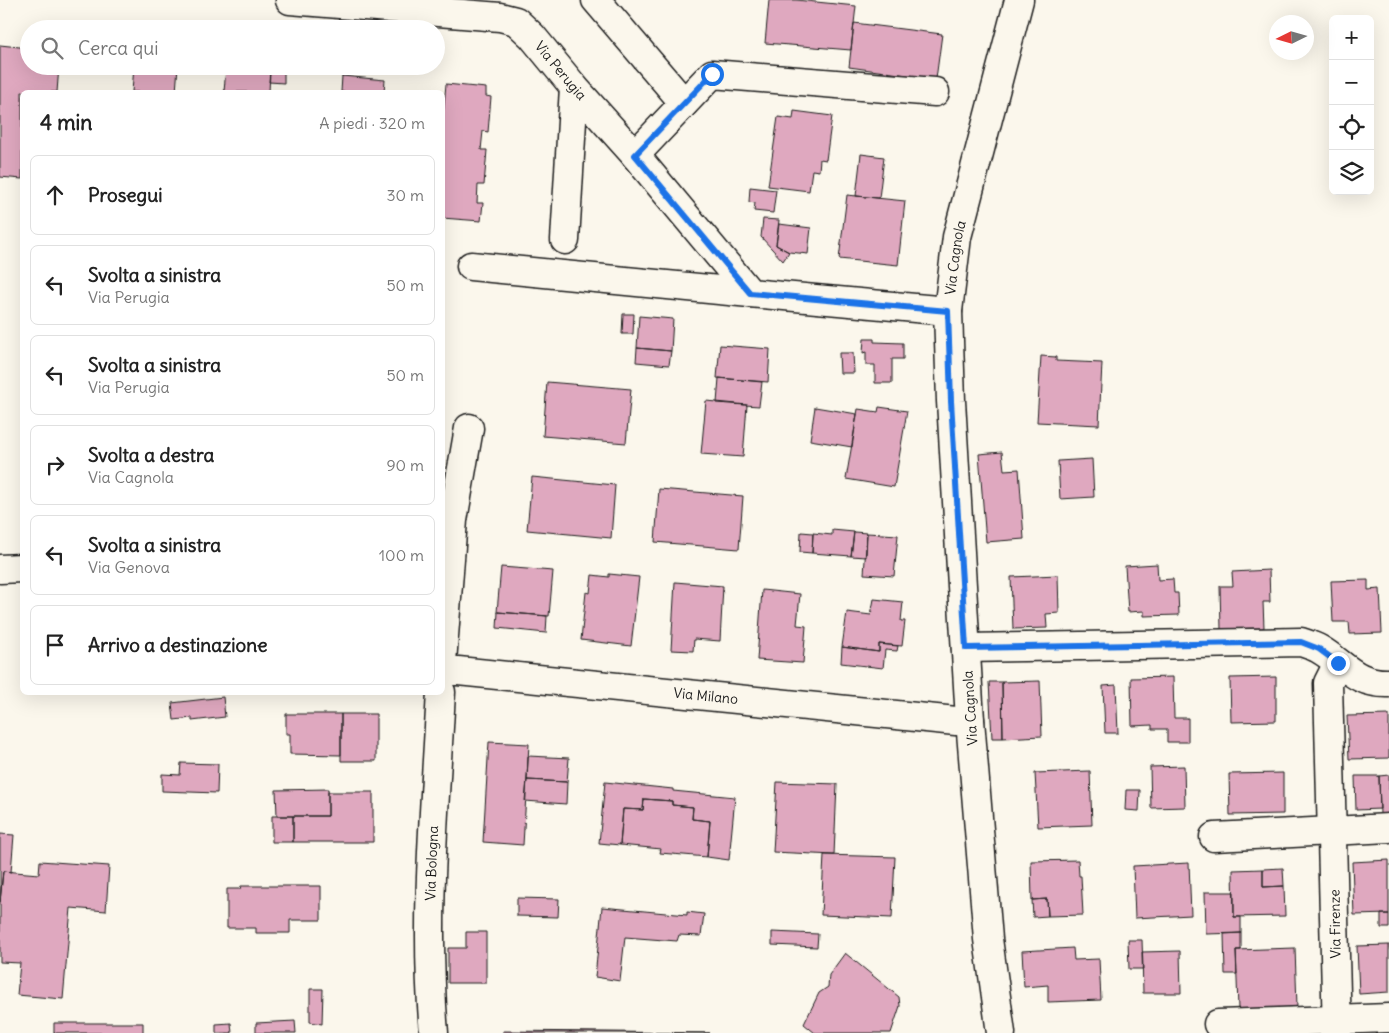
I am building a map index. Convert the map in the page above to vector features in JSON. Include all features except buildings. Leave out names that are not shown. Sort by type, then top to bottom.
[{"type":"street","name":"Via Perugia","points":[[290,0],[500,17],[516,22],[532,36],[574,87],[635,155],[750,293]]},
{"type":"street","points":[[596,0],[684,103]]},
{"type":"street","name":"Via Cagnola","points":[[1001,1033],[988,939],[970,720],[951,401],[948,311],[957,237],[1019,0]]},
{"type":"street","points":[[635,155],[712,74],[935,92]]},
{"type":"street","points":[[565,240],[574,87]]},
{"type":"street","points":[[471,266],[948,311]]},
{"type":"street","points":[[445,600],[453,520],[469,428]]},
{"type":"street","points":[[0,568],[20,568]]},
{"type":"street","points":[[966,648],[1264,641],[1301,642],[1319,649],[1356,676],[1380,683],[1389,683]]},
{"type":"street","name":"Via Firenze","points":[[1337,1026],[1328,683],[1338,663]]},
{"type":"street","name":"Via Milano","points":[[445,671],[956,721],[970,720]]},
{"type":"street","name":"Via Bologna","points":[[434,1033],[430,997],[431,883],[441,695]]},
{"type":"street","points":[[1214,837],[1389,828]]},
{"type":"street","points":[[1218,1024],[1337,1026],[1389,1018]]},
{"type":"route","points":[[712,74],[635,155],[750,293],[948,311],[951,401],[966,648],[1301,642],[1319,649],[1338,663]]}]
